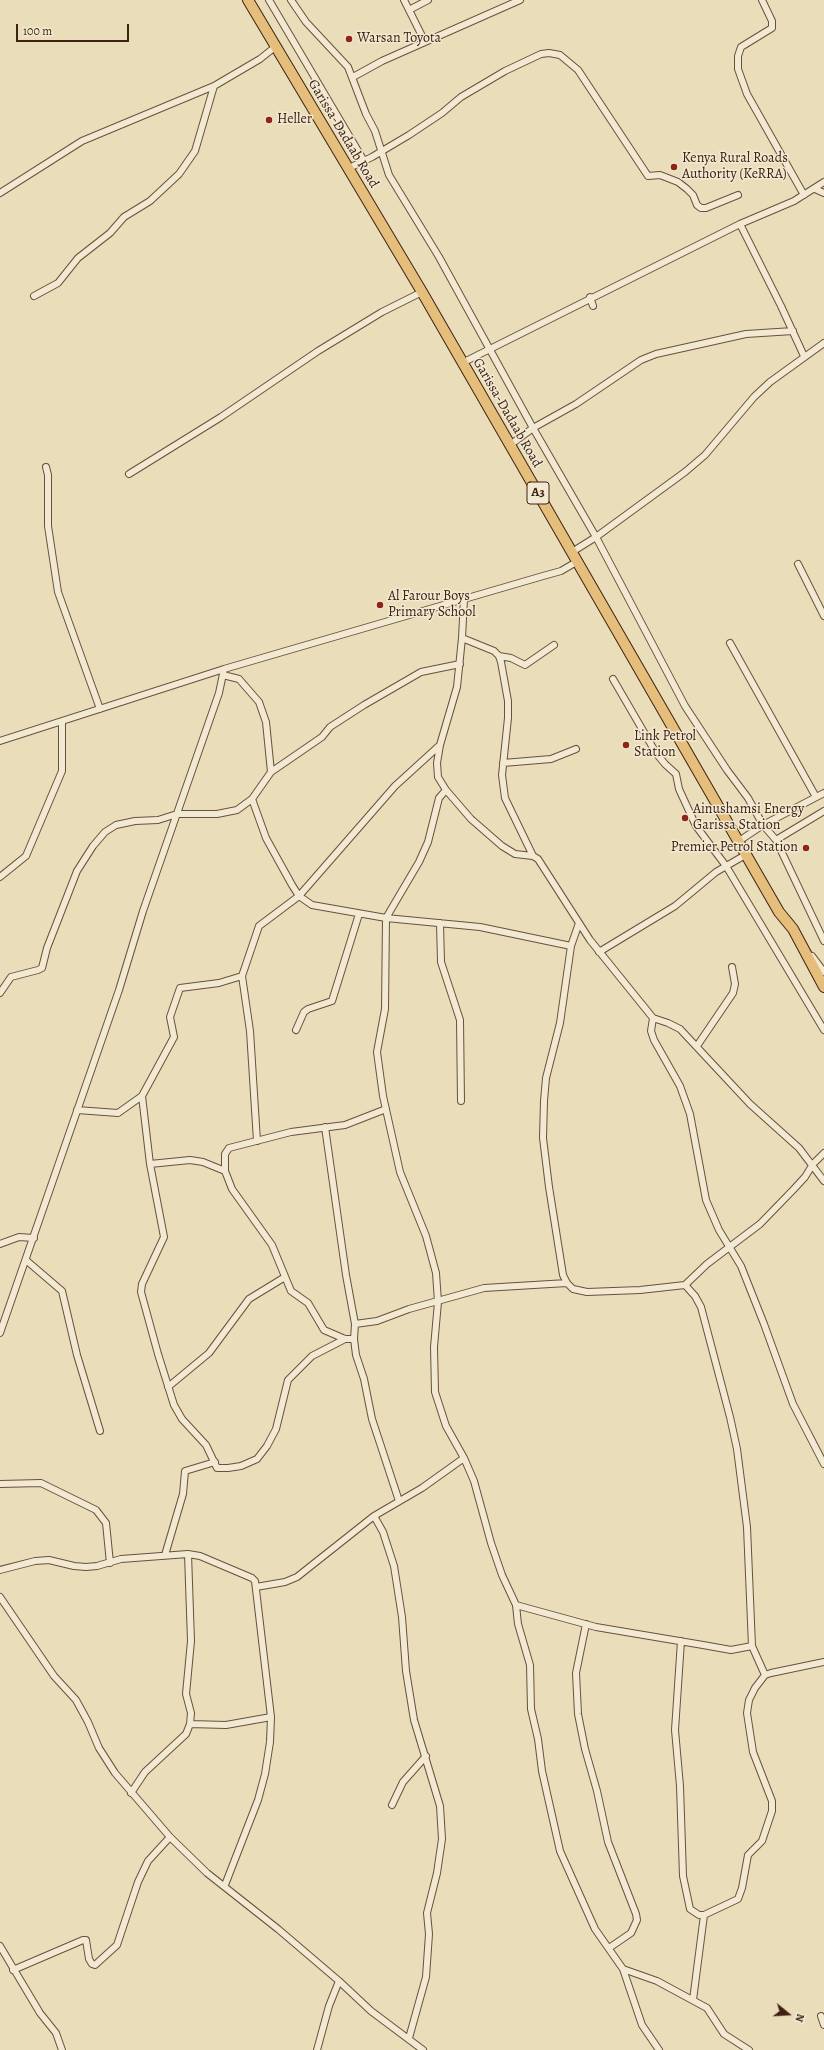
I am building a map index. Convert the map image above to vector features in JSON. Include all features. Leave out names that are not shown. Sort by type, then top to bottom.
[{"type":"highway","name":"Garissa-Dadaab Road","points":[[248,0],[347,169],[422,292],[578,561],[616,630],[747,854],[779,912],[793,929],[824,987]]},
{"type":"street","points":[[269,0],[364,161]]},
{"type":"street","points":[[291,0],[306,22],[348,68],[353,77],[366,114],[375,132],[389,175],[439,257],[533,428],[596,537],[685,706],[726,770],[748,798],[763,825],[776,840],[824,941]]},
{"type":"street","points":[[404,0],[425,42]]},
{"type":"street","points":[[409,10],[428,0]]},
{"type":"street","points":[[353,77],[425,42],[520,0]]},
{"type":"street","points":[[762,0],[772,21],[772,28],[741,47],[738,56],[738,69],[747,94],[804,195]]},
{"type":"street","points":[[0,193],[82,141],[214,86],[260,59],[275,47]]},
{"type":"street","points":[[347,169],[364,161],[428,123],[461,97],[506,71],[541,54],[549,52],[560,55],[578,70],[648,176],[660,175],[678,182],[687,188],[697,205],[701,208],[706,208],[738,195]]},
{"type":"street","points":[[34,296],[58,283],[78,258],[110,233],[124,217],[150,201],[179,174],[196,151],[214,86]]},
{"type":"street","points":[[462,363],[590,297],[740,224],[804,195],[824,182]]},
{"type":"street","points":[[815,189],[824,193]]},
{"type":"street","points":[[740,224],[804,356]]},
{"type":"street","points":[[129,474],[221,417],[318,351],[382,312],[422,292]]},
{"type":"street","points":[[590,297],[592,306]]},
{"type":"street","points":[[510,445],[533,428],[576,404],[641,360],[656,354],[746,334],[793,331]]},
{"type":"street","points":[[572,552],[596,537],[685,472],[705,455],[754,397],[770,382],[824,343]]},
{"type":"street","points":[[46,467],[48,475],[48,526],[58,592],[100,709]]},
{"type":"street","points":[[0,741],[100,709],[561,570],[578,561]]},
{"type":"street","points":[[798,564],[824,616]]},
{"type":"street","points":[[464,599],[457,687],[440,745],[437,763],[438,777],[446,790],[471,819],[509,852],[533,856],[538,859],[599,952],[653,1018],[680,1029],[750,1104],[768,1122],[791,1140],[813,1164],[824,1181]]},
{"type":"street","points":[[462,638],[494,651],[499,656],[508,701],[508,718],[502,775],[505,798],[533,856]]},
{"type":"street","points":[[730,643],[816,797]]},
{"type":"street","points":[[499,656],[511,658],[525,664],[554,645]]},
{"type":"street","points":[[0,993],[11,977],[42,968],[47,948],[77,871],[93,846],[105,832],[116,825],[135,821],[158,820],[177,814],[217,814],[237,810],[252,799],[271,772],[322,737],[330,727],[421,672],[460,664]]},
{"type":"street","points":[[223,672],[239,679],[259,702],[266,722],[271,772]]},
{"type":"street","points":[[0,1333],[34,1238],[216,700],[223,672]]},
{"type":"street","points":[[613,679],[656,753],[676,774],[679,789],[696,826],[726,866],[824,1030]]},
{"type":"street","points":[[0,877],[26,856],[62,771],[62,721]]},
{"type":"street","points":[[257,1141],[250,1031],[242,976],[259,926],[299,896],[395,786],[440,745]]},
{"type":"street","points":[[503,763],[551,760],[576,749]]},
{"type":"street","points":[[446,790],[439,798],[428,842],[419,862],[386,918],[385,1009],[377,1052],[386,1109],[404,1186],[430,1247],[436,1273],[438,1302],[434,1347],[435,1392],[446,1426],[464,1458],[474,1481],[491,1543],[516,1606],[518,1624],[530,1664],[531,1709],[538,1739],[542,1771],[560,1851],[595,1929],[623,1969],[642,2025],[659,2050]]},
{"type":"street","points":[[739,841],[763,825],[824,793]]},
{"type":"street","points":[[252,799],[266,838],[299,896],[317,907],[386,918],[487,928],[571,946]]},
{"type":"street","points":[[776,840],[824,811]]},
{"type":"street","points":[[599,952],[675,906],[716,872],[747,854]]},
{"type":"street","points":[[296,1030],[304,1012],[308,1009],[332,1001],[359,914]]},
{"type":"street","points":[[440,923],[441,962],[460,1020],[461,1101]]},
{"type":"street","points":[[579,923],[571,946],[560,1024],[546,1078],[543,1138],[563,1275],[567,1283],[573,1289],[587,1292],[640,1290],[685,1285],[707,1264],[730,1249],[760,1224],[788,1196],[805,1177],[813,1164],[824,1153]]},
{"type":"street","points":[[793,929],[824,972]]},
{"type":"street","points":[[697,1046],[733,993],[735,984],[732,967]]},
{"type":"street","points":[[77,1110],[118,1113],[142,1096],[174,1037],[170,1017],[179,989],[182,987],[218,983],[242,976]]},
{"type":"street","points":[[653,1018],[651,1030],[654,1040],[680,1086],[690,1114],[706,1200],[719,1230],[741,1266],[793,1404],[824,1464]]},
{"type":"street","points":[[142,1096],[150,1164],[164,1239],[142,1284],[141,1292],[168,1387],[182,1419],[206,1445],[217,1468],[228,1468],[248,1464],[257,1459],[267,1446],[276,1429],[288,1380],[312,1356],[345,1339]]},
{"type":"street","points":[[354,1339],[345,1339],[322,1328],[308,1303],[291,1291],[272,1245],[242,1206],[232,1189],[225,1171],[225,1154],[229,1148],[291,1132],[345,1125],[386,1109]]},
{"type":"street","points":[[325,1127],[346,1275],[355,1324],[354,1339],[356,1355],[364,1379],[372,1419],[399,1501]]},
{"type":"street","points":[[150,1164],[190,1160],[203,1162],[225,1171]]},
{"type":"street","points":[[0,1244],[19,1237],[34,1238]]},
{"type":"street","points":[[26,1261],[62,1291],[77,1355],[100,1431]]},
{"type":"street","points":[[168,1387],[209,1352],[249,1299],[285,1277]]},
{"type":"street","points":[[355,1324],[377,1321],[400,1312],[484,1288],[567,1283]]},
{"type":"street","points":[[685,1285],[701,1307],[737,1449],[747,1527],[752,1646],[765,1675]]},
{"type":"street","points":[[256,1587],[285,1582],[297,1577],[374,1516],[422,1488],[464,1458]]},
{"type":"street","points":[[165,1555],[183,1494],[185,1471],[215,1462]]},
{"type":"street","points":[[0,1484],[41,1483],[96,1510],[106,1523],[110,1563]]},
{"type":"street","points":[[374,1516],[383,1532],[394,1566],[402,1617],[406,1671],[414,1720],[440,1806],[442,1839],[437,1873],[427,1913],[429,1934],[424,1986],[409,2038]]},
{"type":"street","points":[[132,1793],[149,1767],[186,1734],[190,1724],[191,1713],[186,1694],[191,1642],[188,1554]]},
{"type":"street","points":[[0,1570],[35,1561],[49,1560],[74,1566],[86,1567],[110,1563],[121,1559],[188,1554],[200,1556],[252,1578],[256,1587],[271,1717],[270,1742],[265,1774],[258,1800],[225,1885]]},
{"type":"street","points":[[0,1597],[54,1676],[76,1700],[88,1722],[99,1748],[132,1793],[170,1837],[207,1873],[225,1885],[339,1980],[371,2011],[409,2038],[423,2050]]},
{"type":"street","points":[[516,1606],[586,1624],[731,1650],[752,1646]]},
{"type":"street","points":[[586,1624],[576,1674],[578,1714],[608,1842],[637,1920],[631,1933],[609,1948]]},
{"type":"street","points":[[680,1641],[675,1730],[680,1786],[683,1876],[690,1909],[695,1914],[704,1915],[738,1899],[742,1888],[748,1855],[762,1841],[772,1811],[772,1801],[753,1752],[747,1713],[749,1700],[755,1688],[765,1675],[771,1672],[824,1662]]},
{"type":"street","points":[[190,1724],[226,1725],[271,1717]]},
{"type":"street","points":[[392,1805],[403,1782],[426,1756]]},
{"type":"street","points":[[13,1970],[82,1940],[86,1940],[89,1959],[92,1964],[95,1965],[117,1944],[135,1888],[148,1861],[170,1837]]},
{"type":"street","points":[[693,2000],[704,1915]]},
{"type":"street","points":[[0,1946],[40,2013],[56,2033],[62,2050]]},
{"type":"street","points":[[623,1969],[657,1981],[707,2008],[724,2034],[749,2050]]},
{"type":"street","points":[[317,2050],[327,2012],[339,1980]]},
{"type":"street","points":[[821,2016],[824,2025]]},
{"type":"place","name":"Warsan Toyota","points":[[349,39]]},
{"type":"place","name":"Heller","points":[[269,120]]},
{"type":"place","name":"Kenya Rural Roads Authority (KeRRA)","points":[[674,167]]},
{"type":"place","name":"Al Farour Boys Primary School","points":[[380,605]]},
{"type":"place","name":"Link Petrol Station","points":[[626,745]]},
{"type":"place","name":"Ainushamsi Energy Garissa Station","points":[[685,818]]},
{"type":"place","name":"Premier Petrol Station","points":[[806,848]]}]
